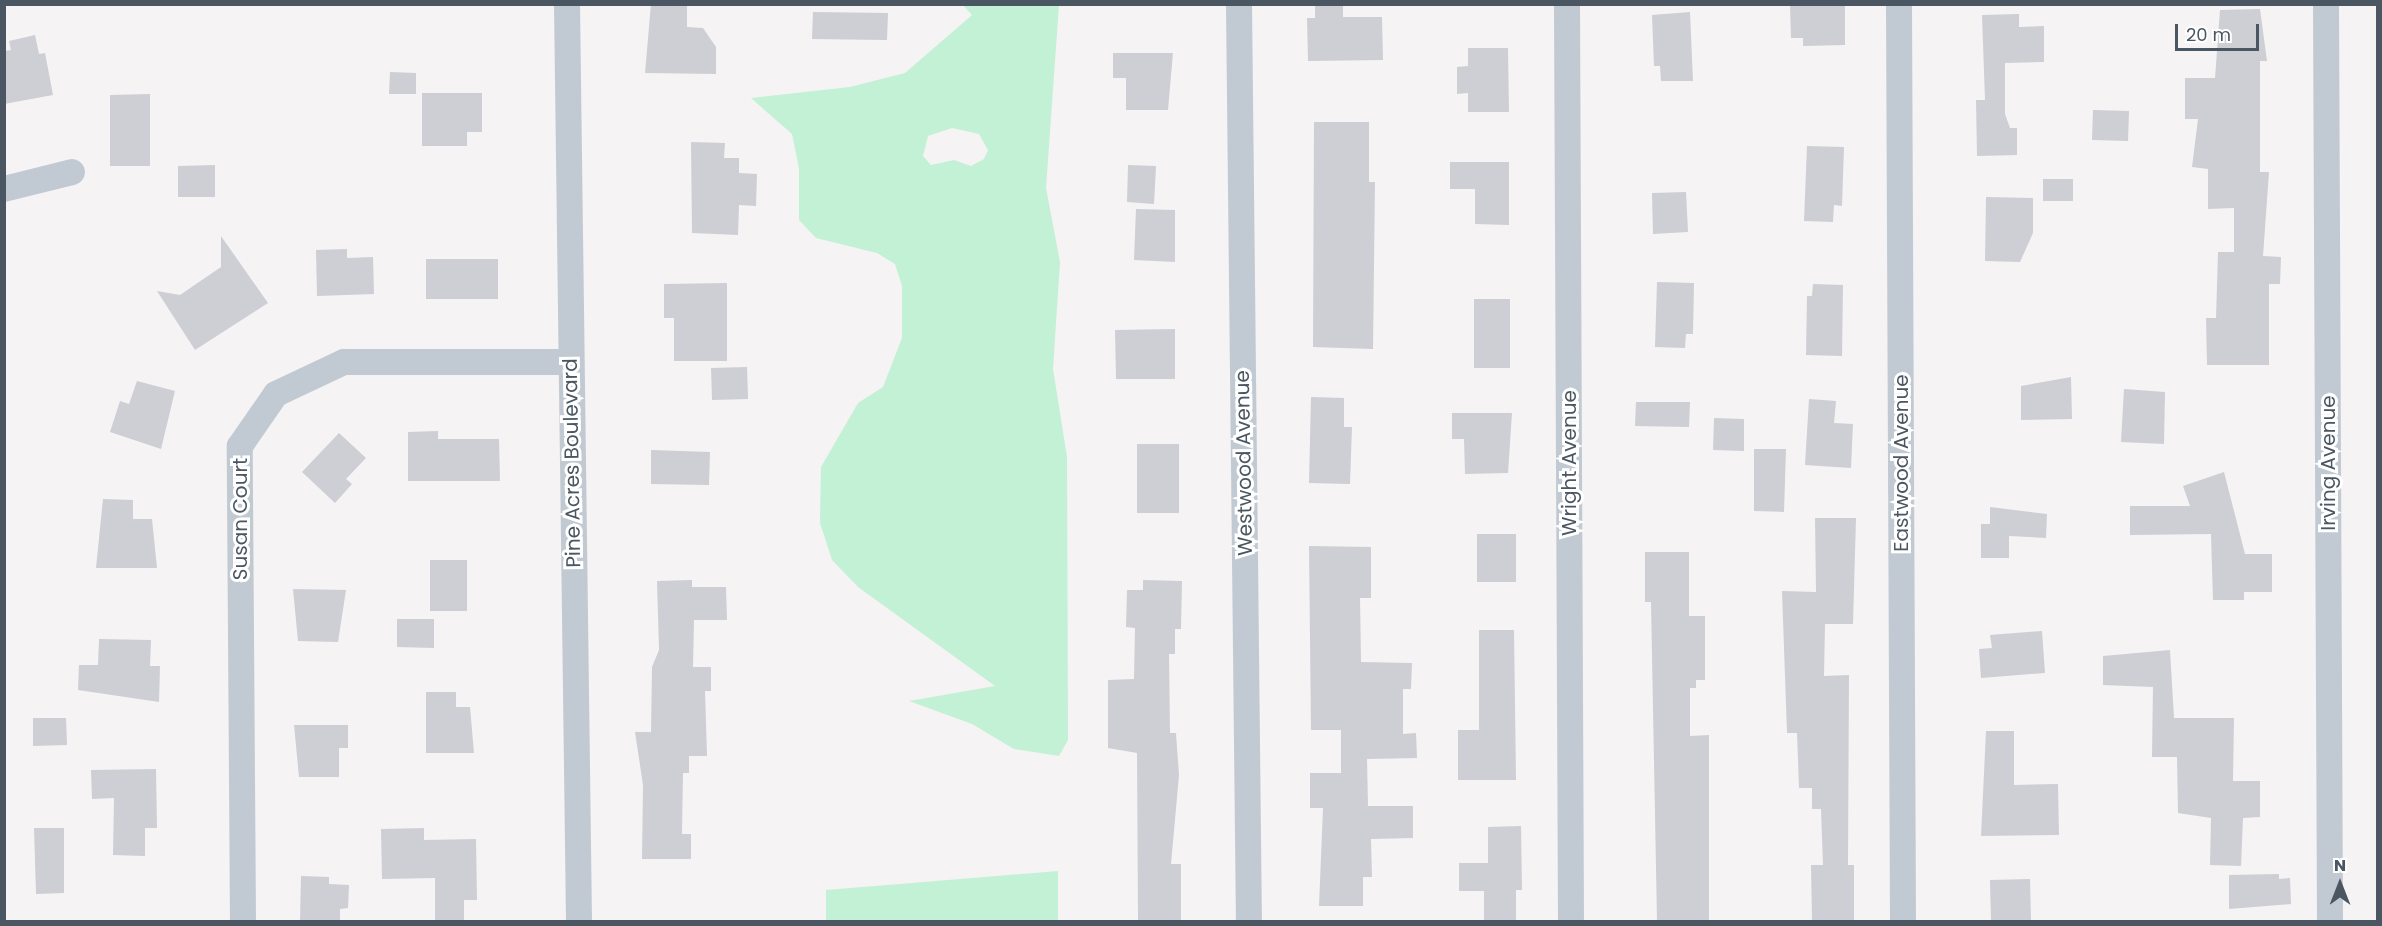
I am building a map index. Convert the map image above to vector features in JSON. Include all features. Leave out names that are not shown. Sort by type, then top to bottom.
[{"type":"street","name":"Pine Acres Boulevard","points":[[567,4],[579,921]]},
{"type":"street","name":"Westwood Avenue","points":[[1239,4],[1249,921]]},
{"type":"street","name":"Wright Avenue","points":[[1567,4],[1571,921]]},
{"type":"street","name":"Eastwood Avenue","points":[[1899,4],[1903,921]]},
{"type":"street","name":"Irving Avenue","points":[[2326,4],[2330,921]]},
{"type":"street","points":[[4,189],[72,172]]},
{"type":"street","name":"Susan Court","points":[[243,921],[240,446],[276,394],[344,362],[570,362]]},
{"type":"green space","points":[[963,5],[1059,5],[1046,188],[1060,262],[1053,369],[1067,457],[1068,740],[1059,756],[1014,749],[972,724],[909,701],[995,686],[858,587],[832,560],[820,523],[821,467],[858,403],[883,387],[902,338],[902,286],[895,264],[877,253],[816,238],[799,220],[799,168],[792,134],[751,98],[850,87],[905,73],[972,15]],"holes":[[[952,128],[979,134],[988,150],[984,159],[971,166],[954,160],[931,165],[923,156],[928,136]]]},
{"type":"green space","points":[[1058,871],[1058,921],[826,921],[826,890]]},
{"type":"building","points":[[651,4],[687,4],[687,27],[703,28],[716,47],[716,74],[645,73]]},
{"type":"building","points":[[1315,4],[1343,4],[1343,17],[1382,17],[1383,60],[1308,61],[1307,18],[1315,18]]},
{"type":"building","points":[[1790,4],[1845,4],[1845,45],[1803,46],[1803,38],[1791,38]]},
{"type":"building","points":[[2260,9],[2267,61],[2260,61],[2260,172],[2269,172],[2263,256],[2281,257],[2280,284],[2269,284],[2269,365],[2207,365],[2206,318],[2216,318],[2218,252],[2234,252],[2234,208],[2208,209],[2208,169],[2192,167],[2198,119],[2185,119],[2185,78],[2215,78],[2220,10]]},
{"type":"building","points":[[813,12],[888,13],[887,40],[812,39]]},
{"type":"building","points":[[1690,12],[1693,81],[1661,81],[1660,66],[1654,66],[1652,15]]},
{"type":"building","points":[[2019,14],[2019,27],[2044,26],[2044,62],[2005,63],[2005,114],[2010,128],[2017,128],[2017,155],[1977,156],[1976,100],[1985,100],[1982,15]]},
{"type":"building","points":[[35,35],[39,54],[45,53],[53,95],[4,104],[4,51],[11,50],[9,41]]},
{"type":"building","points":[[1468,48],[1508,48],[1509,112],[1468,112],[1468,93],[1457,94],[1457,67],[1468,66]]},
{"type":"building","points":[[1113,53],[1173,53],[1168,110],[1126,110],[1126,78],[1113,78]]},
{"type":"building","points":[[390,72],[416,73],[416,94],[389,94]]},
{"type":"building","points":[[422,93],[482,93],[482,132],[467,132],[467,146],[422,146]]},
{"type":"building","points":[[150,94],[150,166],[110,166],[110,95]]},
{"type":"building","points":[[2093,110],[2129,111],[2128,141],[2092,140]]},
{"type":"building","points":[[1314,122],[1369,122],[1369,182],[1375,182],[1373,349],[1313,347]]},
{"type":"building","points":[[691,142],[725,143],[724,158],[739,158],[739,173],[757,174],[756,206],[739,205],[738,235],[692,233]]},
{"type":"building","points":[[1807,146],[1844,147],[1842,206],[1834,205],[1833,222],[1804,221]]},
{"type":"building","points":[[1450,162],[1509,162],[1509,225],[1475,224],[1475,189],[1450,189]]},
{"type":"building","points":[[215,165],[215,197],[178,197],[178,166]]},
{"type":"building","points":[[1128,165],[1156,166],[1154,204],[1127,202]]},
{"type":"building","points":[[2043,179],[2073,179],[2073,201],[2043,201]]},
{"type":"building","points":[[1686,192],[1688,232],[1653,234],[1652,193]]},
{"type":"building","points":[[1986,197],[2033,198],[2033,233],[2020,262],[1985,261]]},
{"type":"building","points":[[1136,209],[1175,210],[1175,262],[1134,260]]},
{"type":"building","points":[[221,236],[268,303],[195,350],[157,291],[180,295],[221,267]]},
{"type":"building","points":[[347,249],[347,258],[373,257],[374,294],[317,296],[316,250]]},
{"type":"building","points":[[426,259],[498,259],[498,299],[426,299]]},
{"type":"building","points":[[1657,282],[1694,283],[1693,334],[1686,334],[1685,348],[1655,347]]},
{"type":"building","points":[[727,283],[727,361],[674,361],[674,318],[664,318],[664,284]]},
{"type":"building","points":[[1813,284],[1843,285],[1842,356],[1806,355],[1807,296],[1812,296]]},
{"type":"building","points":[[1474,299],[1510,299],[1510,368],[1474,368]]},
{"type":"building","points":[[1175,329],[1175,379],[1116,379],[1115,330]]},
{"type":"building","points":[[747,367],[748,399],[712,400],[711,368]]},
{"type":"building","points":[[2071,377],[2072,419],[2021,420],[2021,386]]},
{"type":"building","points":[[137,381],[175,391],[161,449],[110,432],[120,401],[129,404]]},
{"type":"building","points":[[2124,389],[2165,392],[2164,444],[2121,442]]},
{"type":"building","points":[[1311,397],[1344,398],[1344,427],[1352,427],[1350,484],[1309,483]]},
{"type":"building","points":[[1809,399],[1836,401],[1834,423],[1853,424],[1851,468],[1805,465]]},
{"type":"building","points":[[1636,402],[1690,402],[1689,427],[1635,426]]},
{"type":"building","points":[[1452,413],[1512,413],[1508,473],[1465,474],[1464,439],[1452,439]]},
{"type":"building","points":[[1714,418],[1744,419],[1744,451],[1713,450]]},
{"type":"building","points":[[438,431],[438,439],[499,439],[500,481],[408,481],[408,432]]},
{"type":"building","points":[[339,433],[366,458],[346,479],[352,484],[335,503],[302,472]]},
{"type":"building","points":[[1137,444],[1179,444],[1179,513],[1137,513]]},
{"type":"building","points":[[1754,449],[1786,449],[1784,512],[1754,511]]},
{"type":"building","points":[[651,450],[710,452],[709,485],[651,484]]},
{"type":"building","points":[[2224,472],[2245,554],[2272,554],[2272,592],[2244,592],[2244,600],[2213,600],[2211,534],[2130,535],[2130,506],[2190,506],[2183,486]]},
{"type":"building","points":[[103,499],[133,500],[133,519],[152,519],[157,568],[96,568]]},
{"type":"building","points":[[1990,507],[2047,514],[2046,538],[2009,536],[2009,558],[1981,558],[1981,524],[1990,524]]},
{"type":"building","points":[[1815,518],[1856,518],[1853,624],[1825,624],[1824,676],[1849,675],[1848,865],[1854,865],[1854,921],[1812,921],[1811,865],[1823,865],[1821,809],[1812,809],[1812,788],[1799,788],[1797,733],[1787,733],[1782,591],[1816,592]]},
{"type":"building","points":[[1477,534],[1516,534],[1516,582],[1477,582]]},
{"type":"building","points":[[1309,546],[1371,547],[1371,598],[1360,598],[1361,662],[1412,663],[1411,689],[1403,689],[1403,734],[1416,733],[1417,758],[1367,759],[1368,806],[1413,806],[1413,838],[1371,839],[1372,877],[1363,877],[1363,906],[1319,906],[1323,808],[1310,808],[1310,773],[1341,773],[1341,730],[1311,730]]},
{"type":"building","points":[[1645,552],[1689,552],[1689,616],[1705,616],[1705,680],[1696,680],[1696,688],[1690,688],[1690,736],[1709,735],[1709,921],[1657,921],[1651,602],[1645,602]]},
{"type":"building","points":[[430,560],[467,560],[467,611],[430,611]]},
{"type":"building","points":[[692,580],[692,587],[726,587],[727,620],[694,620],[693,667],[711,667],[711,691],[705,691],[707,756],[689,756],[689,773],[683,773],[682,834],[691,834],[691,859],[642,859],[643,785],[635,732],[651,732],[652,667],[659,650],[657,581]]},
{"type":"building","points":[[1143,580],[1182,581],[1181,629],[1175,629],[1175,654],[1169,654],[1170,733],[1176,733],[1179,775],[1171,864],[1181,864],[1181,920],[1138,920],[1137,753],[1108,748],[1108,680],[1134,679],[1135,628],[1126,627],[1127,590],[1143,590]]},
{"type":"building","points":[[293,589],[346,590],[338,642],[298,641]]},
{"type":"building","points":[[397,619],[434,619],[434,648],[397,647]]},
{"type":"building","points":[[1479,630],[1514,630],[1516,780],[1458,780],[1458,730],[1479,730]]},
{"type":"building","points":[[2042,631],[2045,673],[1981,678],[1979,649],[1992,648],[1990,635]]},
{"type":"building","points":[[99,639],[151,640],[150,666],[160,666],[159,702],[78,690],[79,665],[98,665]]},
{"type":"building","points":[[2170,650],[2174,718],[2234,718],[2233,781],[2260,781],[2260,817],[2243,818],[2241,866],[2210,865],[2211,818],[2178,813],[2177,757],[2152,757],[2153,687],[2103,685],[2103,656]]},
{"type":"building","points":[[426,692],[456,692],[456,707],[470,707],[474,753],[426,753]]},
{"type":"building","points":[[33,718],[66,718],[67,745],[33,746]]},
{"type":"building","points":[[294,725],[348,725],[348,748],[339,748],[339,777],[299,777]]},
{"type":"building","points":[[1986,731],[2014,731],[2014,785],[2058,784],[2059,835],[1981,836]]},
{"type":"building","points":[[156,769],[157,828],[145,828],[145,856],[113,855],[114,798],[92,799],[91,770]]},
{"type":"building","points":[[1521,826],[1522,890],[1516,890],[1516,921],[1484,921],[1484,891],[1459,891],[1459,863],[1488,863],[1488,827]]},
{"type":"building","points":[[34,828],[64,828],[64,893],[36,894]]},
{"type":"building","points":[[424,828],[424,840],[476,839],[477,900],[464,900],[464,921],[435,921],[435,878],[382,879],[381,829]]},
{"type":"building","points":[[2279,874],[2279,879],[2290,878],[2291,904],[2229,909],[2229,875]]},
{"type":"building","points":[[301,876],[329,877],[329,884],[349,885],[348,908],[340,909],[340,921],[300,921]]},
{"type":"building","points":[[2030,879],[2031,921],[1991,921],[1990,880]]}]
